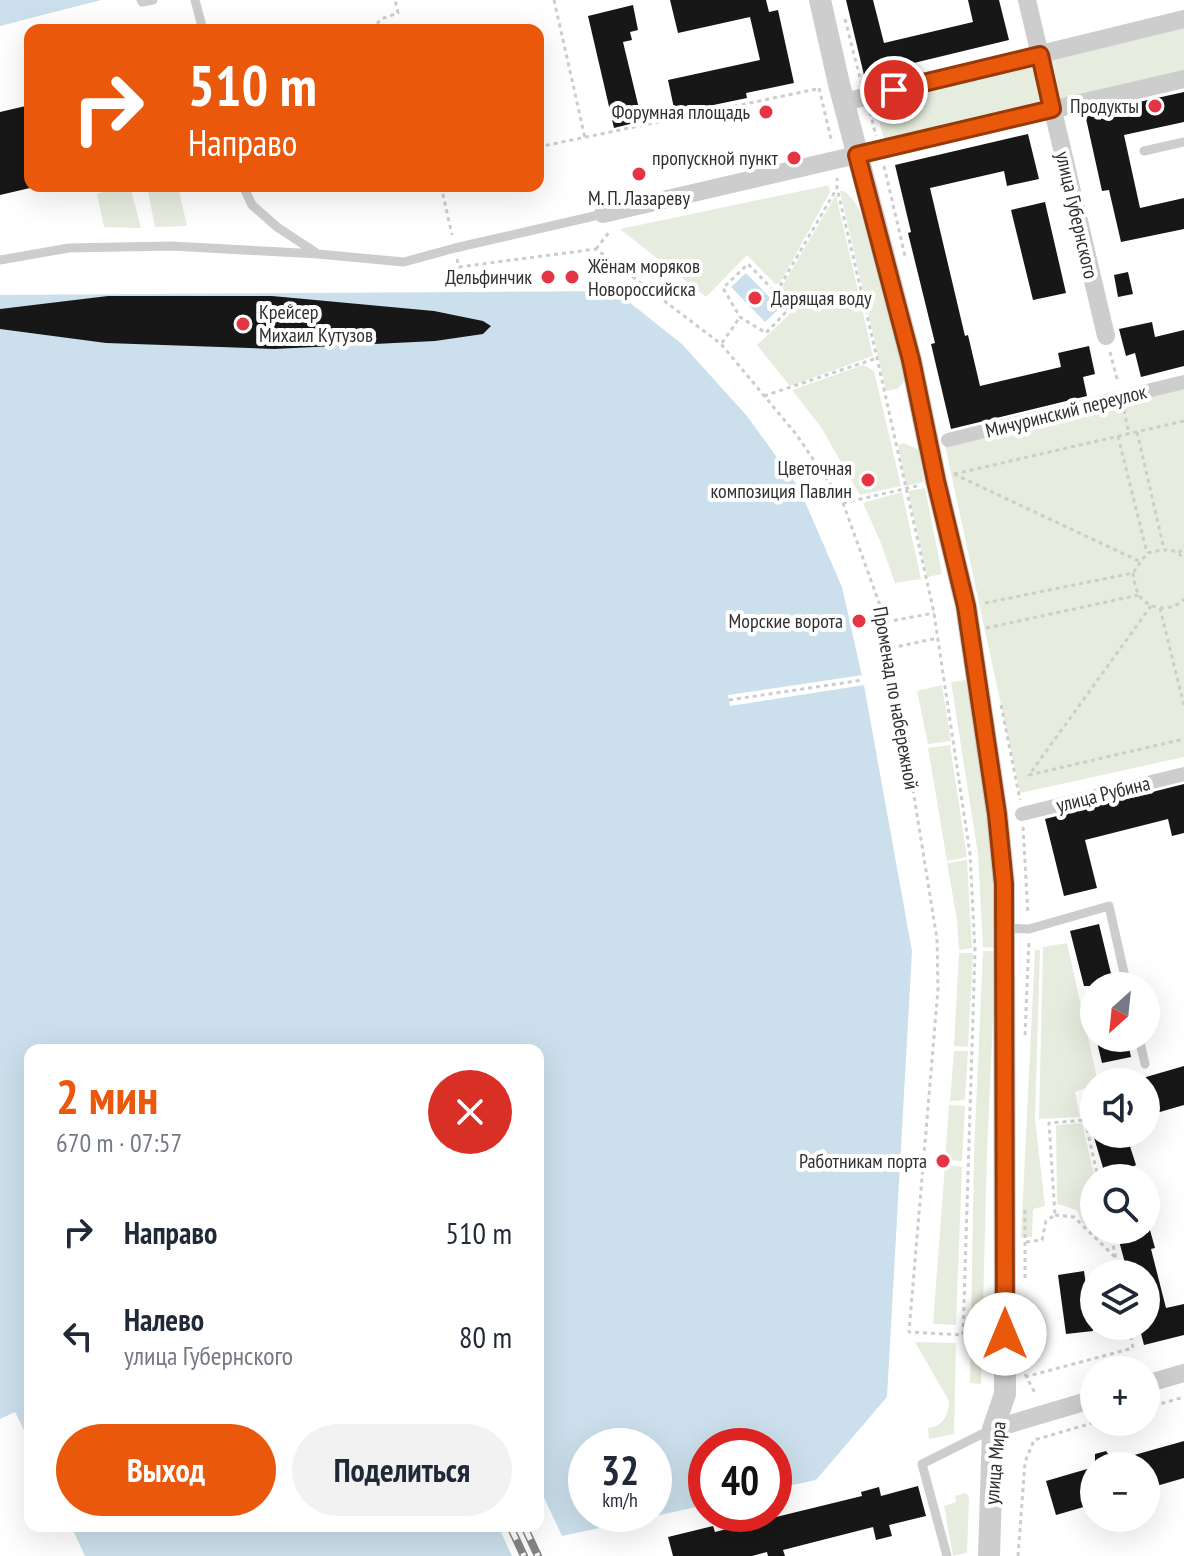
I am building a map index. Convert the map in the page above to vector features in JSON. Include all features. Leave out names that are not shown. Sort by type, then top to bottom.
[{"type":"street","name":"улица Мира","points":[[820,0],[911,360],[971,631],[999,828],[1004,884],[1005,1394],[993,1429],[989,1556]]},
{"type":"street","name":"улица Губернского","points":[[1027,0],[1106,336]]},
{"type":"street","points":[[841,89],[1040,55],[1184,19]]},
{"type":"street","points":[[603,214],[1184,79]]},
{"type":"street","name":"Мичуринский переулок","points":[[948,440],[1184,382]]},
{"type":"street","name":"улица Рубина","points":[[1022,814],[1184,774]]},
{"type":"street","points":[[1160,1380],[1184,1373]]},
{"type":"street","points":[[993,1429],[1080,1403]]},
{"type":"lane","points":[[141,0],[153,0]]},
{"type":"lane","points":[[195,0],[201,24]]},
{"type":"lane","points":[[1144,151],[1184,142]]},
{"type":"lane","points":[[246,192],[252,205],[277,227],[318,254]]},
{"type":"lane","points":[[0,260],[69,248],[171,246],[404,262],[603,214]]},
{"type":"lane","points":[[1004,928],[1029,929],[1109,906],[1124,972]]},
{"type":"lane","points":[[1142,1052],[1145,1064]]},
{"type":"lane","points":[[947,1556],[922,1464],[993,1429]]},
{"type":"path","points":[[377,24],[381,19],[398,13],[395,0]]},
{"type":"path","points":[[554,0],[585,138]]},
{"type":"path","points":[[544,146],[841,89],[833,152],[837,188],[938,638],[891,648]]},
{"type":"path","points":[[776,293],[837,188]]},
{"type":"path","points":[[442,192],[455,248]]},
{"type":"path","name":"Променад по набережной","points":[[455,248],[459,267],[596,249],[721,344],[796,434],[843,503],[886,622],[937,939],[938,989],[909,1332],[963,1335],[975,951],[970,854],[938,638]]},
{"type":"path","points":[[748,264],[776,293],[788,310],[766,333],[740,317],[723,288],[748,264]]},
{"type":"path","points":[[721,344],[740,317]]},
{"type":"path","points":[[764,396],[877,358]]},
{"type":"path","points":[[1141,562],[954,474],[1184,421]]},
{"type":"path","points":[[1137,432],[1164,549]]},
{"type":"path","points":[[1118,436],[1147,553]]},
{"type":"path","points":[[843,503],[936,481]]},
{"type":"path","points":[[1179,553],[1184,546]]},
{"type":"path","points":[[981,603],[1133,573],[1147,553],[1164,549],[1179,553],[1184,559]]},
{"type":"path","points":[[1133,573],[1139,595],[1151,606],[1172,607],[1184,599]]},
{"type":"path","points":[[986,628],[1139,595]]},
{"type":"path","points":[[1151,606],[1029,775],[1184,739]]},
{"type":"path","points":[[1160,608],[1184,706]]},
{"type":"path","points":[[886,622],[934,613]]},
{"type":"path","points":[[729,700],[863,680]]},
{"type":"path","points":[[1055,1215],[1049,1123],[1085,1120],[1095,1164]]},
{"type":"path","points":[[1026,1242],[1042,1240],[1046,1221],[1055,1215],[1074,1217],[1116,1258]]},
{"type":"path","points":[[1113,1244],[1116,1258]]},
{"type":"path","points":[[1025,1377],[1133,1348],[1132,1340]]},
{"type":"path","points":[[1160,1404],[1184,1397]]},
{"type":"path","points":[[1018,1556],[1025,1462],[1034,1440],[1080,1427]]},
{"type":"green space","points":[[1184,26],[1184,75],[1060,104],[1049,58]]},
{"type":"green space","points":[[1034,65],[1042,107],[885,142],[874,102]]},
{"type":"green space","points":[[829,186],[830,192],[780,283],[775,284],[747,255],[706,297],[620,229]]},
{"type":"green space","points":[[840,191],[854,201],[863,220],[906,380],[897,389],[886,391]]},
{"type":"green space","points":[[132,192],[141,228],[104,227],[97,194]]},
{"type":"green space","points":[[148,192],[179,192],[187,226],[155,227]]},
{"type":"green space","points":[[836,195],[873,356],[790,386],[757,345],[795,309],[780,290]]},
{"type":"green space","points":[[863,365],[874,371],[901,486],[860,495],[821,427],[792,390]]},
{"type":"green space","points":[[1184,387],[1184,757],[1020,793],[945,445]]},
{"type":"green space","points":[[904,443],[919,450],[924,482],[906,486],[898,445]]},
{"type":"green space","points":[[925,488],[942,574],[927,577],[908,491]]},
{"type":"green space","points":[[902,492],[921,579],[895,583],[863,503]]},
{"type":"green space","points":[[966,680],[995,852],[996,948],[983,947],[978,854],[951,682]]},
{"type":"green space","points":[[942,685],[951,741],[928,744],[917,691]]},
{"type":"green space","points":[[950,745],[967,857],[947,861],[928,748]]},
{"type":"green space","points":[[967,860],[972,948],[959,950],[947,863]]},
{"type":"green space","points":[[1067,943],[1080,1001],[1080,1052],[1091,1052],[1095,1068],[1080,1068],[1080,1090],[1075,1092],[1080,1117],[1039,1119],[1043,947]]},
{"type":"green space","points":[[1035,950],[1040,950],[1035,1119],[1045,1206],[1033,1209],[1032,1237],[1021,1237]]},
{"type":"green space","points":[[983,951],[996,951],[981,1384],[970,1383],[974,1153]]},
{"type":"green space","points":[[959,953],[973,953],[968,1047],[954,1046]]},
{"type":"green space","points":[[954,1051],[968,1051],[965,1100],[950,1101]]},
{"type":"green space","points":[[949,1105],[965,1106],[962,1161],[945,1160]]},
{"type":"green space","points":[[1080,1123],[1080,1148],[1088,1148],[1092,1164],[1080,1164],[1080,1218],[1077,1210],[1057,1204],[1056,1125]]},
{"type":"green space","points":[[945,1165],[962,1167],[956,1325],[933,1324]]},
{"type":"green space","points":[[915,1342],[956,1343],[954,1434],[929,1439],[928,1428],[944,1419],[949,1401]]},
{"type":"green space","points":[[965,1493],[969,1500],[967,1553],[953,1556],[944,1506],[956,1502],[955,1496]]},
{"type":"water","points":[[0,0],[101,0],[0,26]]},
{"type":"water","name":"Дарящая воду","points":[[746,273],[780,308],[765,322],[731,287]]},
{"type":"water","points":[[615,291],[682,344],[747,416],[799,488],[842,587],[864,685],[912,951],[887,1397],[816,1480],[792,1485],[792,1428],[688,1428],[688,1509],[672,1512],[672,1428],[568,1428],[568,1532],[581,1532],[562,1536],[544,1498],[544,1044],[24,1044],[24,1430],[15,1412],[0,1419],[0,295]]},
{"type":"water","points":[[74,1532],[501,1532],[512,1556],[85,1556]]},
{"type":"pier","points":[[863,675],[864,685],[730,706],[728,695]]},
{"type":"building","points":[[670,0],[766,0],[769,12],[778,10],[794,83],[746,93],[747,98],[675,113],[668,80],[760,60],[750,17],[678,33]]},
{"type":"building","points":[[846,0],[873,0],[884,43],[973,22],[968,0],[999,0],[1009,40],[864,75]]},
{"type":"building","points":[[633,5],[638,30],[630,32],[632,40],[623,42],[642,121],[614,128],[588,16]]},
{"type":"building","points":[[1184,92],[1184,122],[1124,135],[1140,208],[1184,198],[1184,229],[1121,242],[1109,190],[1102,191],[1085,114]]},
{"type":"building","points":[[24,106],[24,189],[0,195],[0,112]]},
{"type":"building","points":[[1028,134],[1039,179],[1007,186],[1004,171],[930,188],[965,336],[968,335],[980,386],[1061,367],[1058,353],[1089,346],[1095,374],[1083,377],[1087,396],[951,429],[895,165]]},
{"type":"building","points":[[1045,202],[1066,293],[1033,300],[1011,210]]},
{"type":"building","points":[[1128,272],[1133,294],[1118,297],[1114,275]]},
{"type":"building","name":"Крейсер Михаил Кутузов","points":[[108,296],[272,296],[434,311],[483,321],[491,326],[483,334],[435,341],[274,349],[106,343],[0,329],[0,309]]},
{"type":"building","points":[[1152,322],[1155,337],[1184,330],[1184,366],[1141,377],[1135,353],[1126,356],[1119,329]]},
{"type":"building","points":[[1184,784],[1184,833],[1172,836],[1168,819],[1085,840],[1097,888],[1064,896],[1045,819]]},
{"type":"building","points":[[1099,924],[1111,972],[1080,972],[1070,931]]},
{"type":"building","points":[[1099,1052],[1130,1052],[1131,1057],[1102,1063]]},
{"type":"building","points":[[1184,1066],[1184,1105],[1160,1112],[1160,1073]]},
{"type":"building","points":[[1097,1148],[1131,1148],[1136,1164],[1102,1164]]},
{"type":"building","points":[[1120,1244],[1154,1244],[1155,1248],[1151,1249],[1154,1260],[1124,1260]]},
{"type":"building","points":[[1080,1272],[1080,1332],[1066,1334],[1058,1275]]},
{"type":"building","points":[[1160,1284],[1166,1308],[1184,1304],[1184,1335],[1144,1345],[1143,1340],[1160,1340]]},
{"type":"building","points":[[1184,1441],[1184,1478],[1160,1485],[1160,1452],[1145,1452]]},
{"type":"building","points":[[1080,1471],[1080,1508],[1056,1515],[1046,1481]]},
{"type":"building","points":[[918,1486],[926,1516],[889,1525],[892,1536],[876,1540],[873,1527],[783,1550],[785,1556],[768,1556],[767,1552],[752,1556],[673,1556],[668,1537],[688,1532],[792,1532],[792,1513],[862,1496],[861,1492],[879,1487],[881,1496]]},
{"type":"railway","points":[[513,1532],[524,1556]]},
{"type":"railway","points":[[527,1532],[538,1556]]},
{"type":"place","name":"Продукты","points":[[1155,106]]},
{"type":"place","name":"Форумная площадь","points":[[766,112]]},
{"type":"place","name":"пропускной пункт","points":[[794,158]]},
{"type":"place","name":"М. П. Лазареву","points":[[639,174]]},
{"type":"place","name":"Дельфинчик","points":[[548,277]]},
{"type":"place","name":"Жёнам моряков Новороссийска","points":[[572,277]]},
{"type":"place","name":"Дарящая воду","points":[[755,298]]},
{"type":"place","name":"Крейсер Михаил Кутузов","points":[[243,324]]},
{"type":"place","name":"Цветочная композиция Павлин","points":[[868,480]]},
{"type":"place","name":"Морские ворота","points":[[859,621]]},
{"type":"place","name":"Работникам порта","points":[[943,1161]]},
{"type":"route","points":[[894,90],[1040,55],[1052,109],[857,155],[911,360],[966,606],[997,814],[1004,884],[1005,1334]]}]
